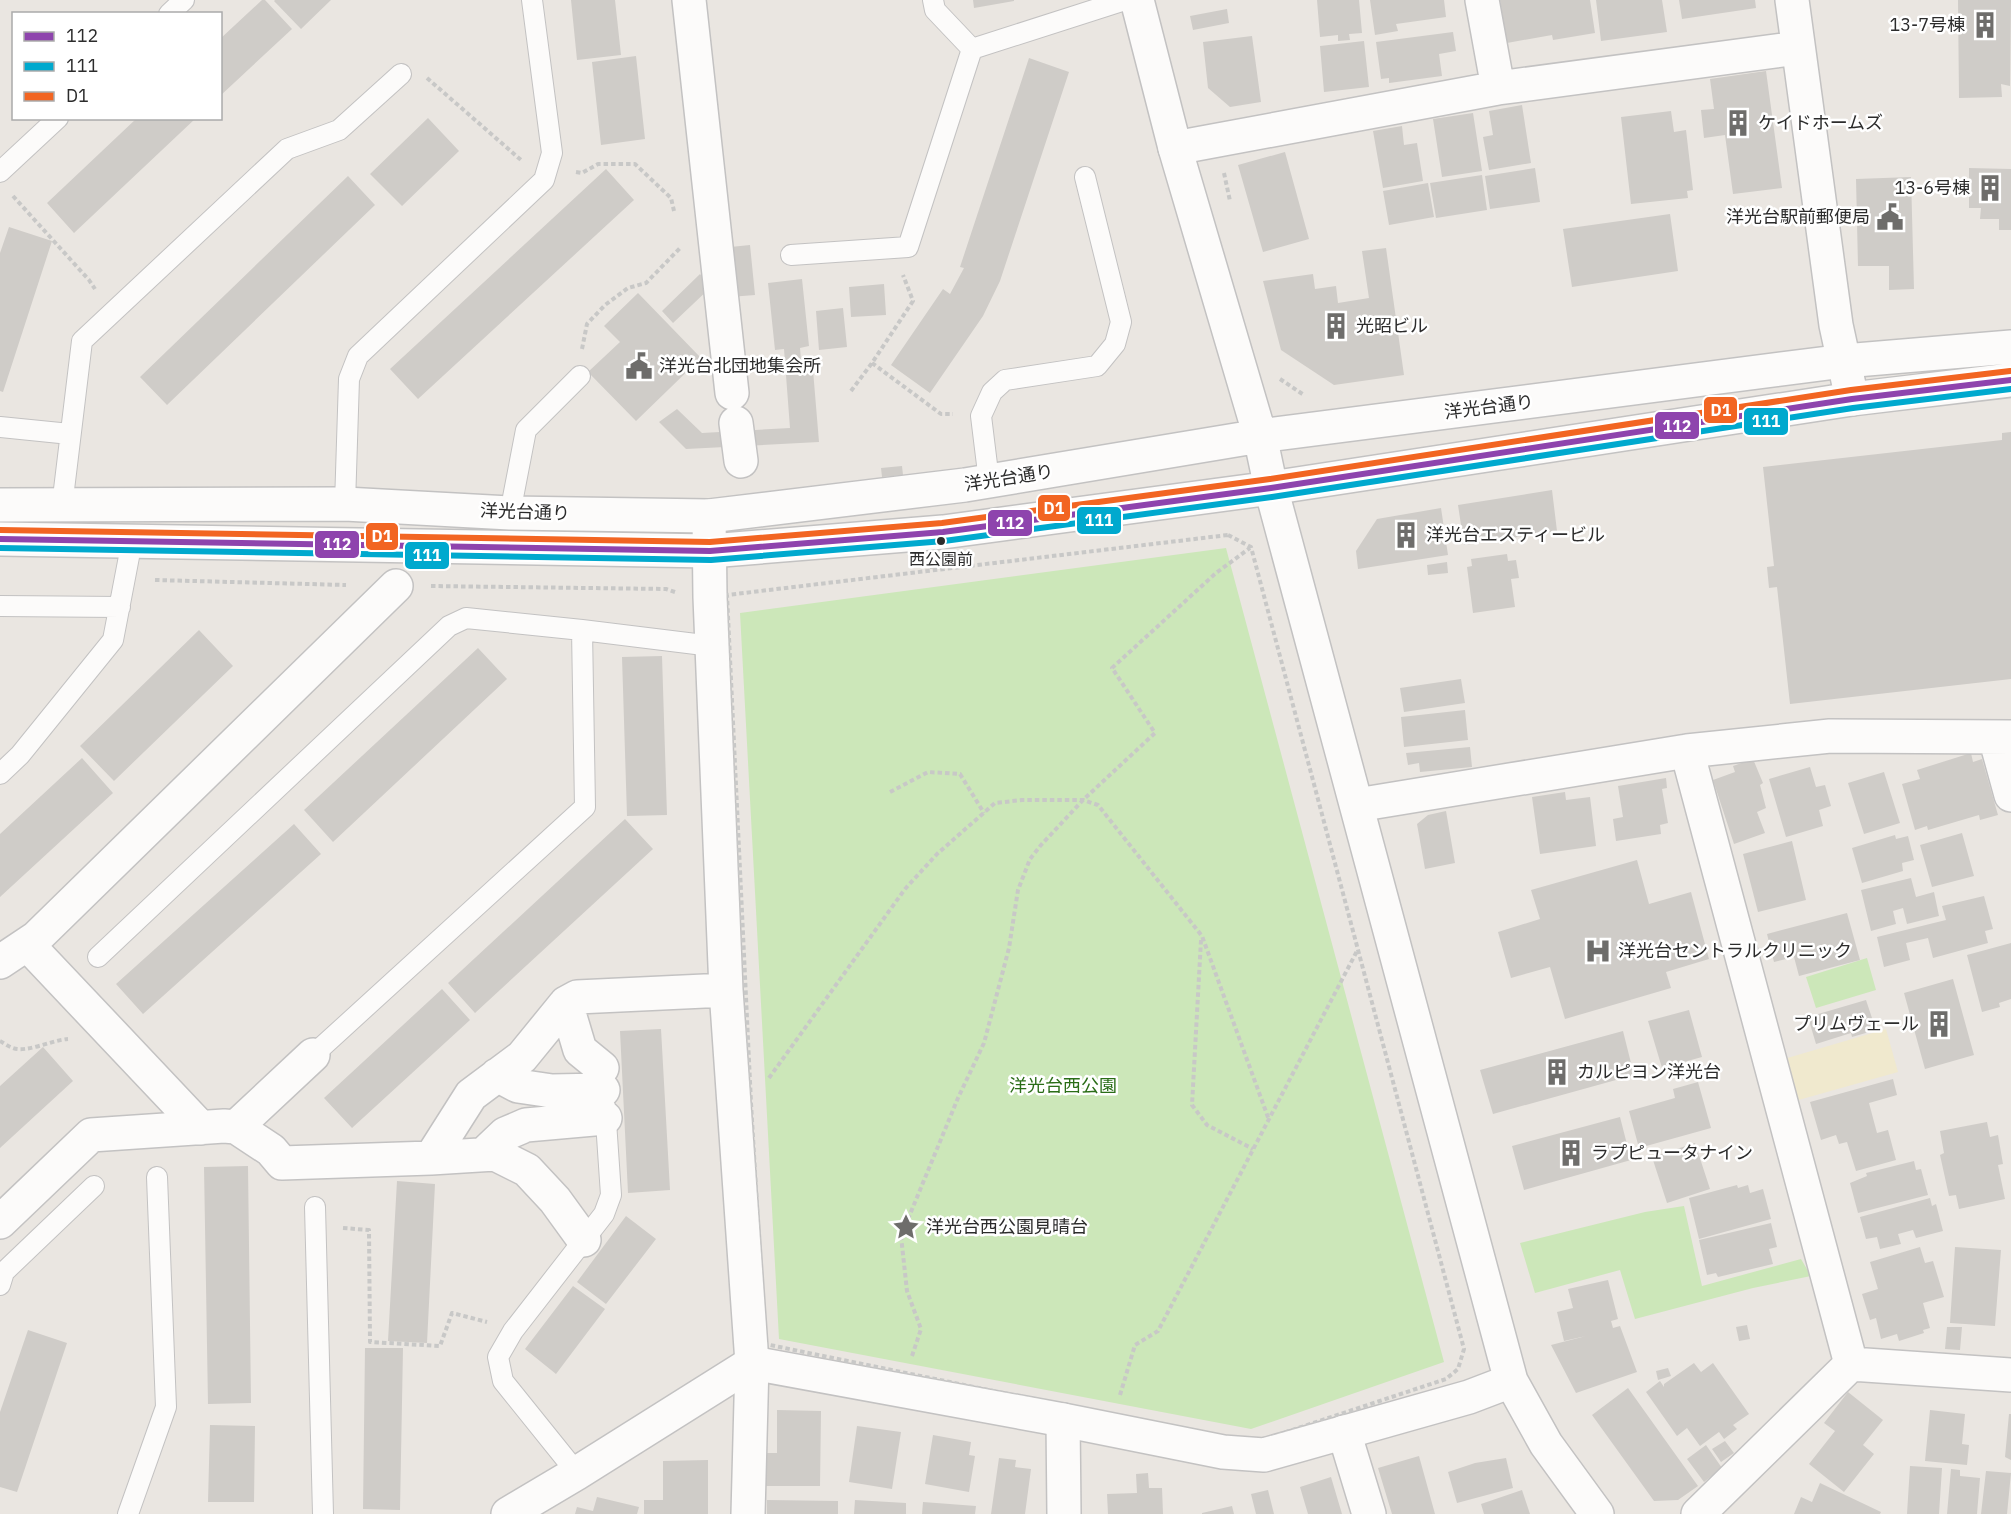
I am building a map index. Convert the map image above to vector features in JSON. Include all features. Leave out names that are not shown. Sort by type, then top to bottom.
[{"type":"street","points":[[689,0],[741,461]]},
{"type":"street","points":[[1137,0],[1175,148],[1260,436],[1271,488],[1511,1381],[1546,1444],[1597,1514]]},
{"type":"street","points":[[1482,0],[1498,88]]},
{"type":"street","points":[[1792,0],[1836,325],[1852,399]]},
{"type":"street","points":[[1175,148],[1498,88],[1798,48]]},
{"type":"street","name":"洋光台通り","points":[[0,505],[345,504],[510,513],[709,516],[989,481],[1260,436],[1844,361],[2011,347]]},
{"type":"street","name":"洋光台通り","points":[[0,539],[710,551],[943,532],[1271,488],[1852,399],[2011,380]]},
{"type":"street","points":[[709,516],[726,990],[752,1364],[748,1514]]},
{"type":"street","points":[[0,962],[27,944],[53,922],[396,586]]},
{"type":"street","points":[[1358,805],[1687,752],[1830,736],[2003,737],[2011,795]]},
{"type":"street","points":[[1687,752],[1851,1364]]},
{"type":"street","points":[[27,944],[201,1128]]},
{"type":"street","points":[[430,1158],[471,1095],[522,1057],[566,1003],[577,997],[726,990]]},
{"type":"street","points":[[566,1003],[580,1050],[603,1092]]},
{"type":"street","points":[[236,1127],[313,1055]]},
{"type":"street","points":[[497,1075],[518,1086],[552,1091],[603,1092]]},
{"type":"street","points":[[146,1131],[164,1088]]},
{"type":"street","points":[[484,1154],[505,1134],[603,1092]]},
{"type":"street","points":[[0,1222],[91,1135],[236,1127],[271,1150],[282,1163],[495,1154],[527,1170],[555,1200],[584,1240]]},
{"type":"street","points":[[508,1514],[752,1364],[1063,1420],[1223,1452],[1264,1455],[1469,1397],[1511,1381]]},
{"type":"street","points":[[1698,1514],[1851,1364],[2011,1375]]},
{"type":"street","points":[[1063,1420],[1064,1514]]},
{"type":"street","points":[[1344,1432],[1369,1514]]},
{"type":"lane","points":[[172,12],[184,0]]},
{"type":"lane","points":[[345,504],[349,379],[358,356],[544,180],[552,153],[532,0]]},
{"type":"lane","points":[[933,0],[934,10],[972,49]]},
{"type":"lane","points":[[972,49],[1125,0]]},
{"type":"lane","points":[[791,255],[908,247],[972,49]]},
{"type":"lane","points":[[62,506],[82,341],[287,149],[339,130],[401,74]]},
{"type":"lane","points":[[4,181],[55,120]]},
{"type":"lane","points":[[989,481],[981,416],[992,392],[1005,380],[1098,366],[1115,344],[1121,322],[1085,177]]},
{"type":"lane","points":[[510,513],[526,430],[580,376]]},
{"type":"lane","points":[[0,427],[70,434]]},
{"type":"lane","points":[[0,774],[20,755],[113,640],[132,542]]},
{"type":"lane","points":[[0,606],[120,608]]},
{"type":"lane","points":[[98,957],[449,626],[466,618],[712,646]]},
{"type":"lane","points":[[313,1055],[585,807],[582,630]]},
{"type":"lane","points":[[577,1473],[503,1381],[498,1357],[513,1331],[604,1214],[611,1196],[603,1092]]},
{"type":"lane","points":[[129,1514],[166,1407],[157,1177]]},
{"type":"lane","points":[[0,1285],[4,1272],[94,1186]]},
{"type":"lane","points":[[315,1216],[323,1514]]},
{"type":"path","points":[[401,74],[411,80],[420,72],[544,180]]},
{"type":"path","points":[[1215,141],[1232,207]]},
{"type":"path","points":[[552,153],[569,170],[582,173],[598,164],[635,164],[671,198],[675,217]]},
{"type":"path","points":[[4,181],[89,280],[110,315]]},
{"type":"path","points":[[580,376],[579,364],[587,324],[605,305],[628,288],[646,283],[682,246],[680,237]]},
{"type":"path","points":[[850,391],[872,363],[913,301],[894,248]]},
{"type":"path","points":[[872,363],[941,414],[981,416]]},
{"type":"path","points":[[1273,374],[1307,397]]},
{"type":"path","points":[[1228,535],[1251,547],[1358,950],[1464,1349],[1458,1369],[1446,1379],[1262,1440],[1227,1439],[765,1344],[727,595],[1228,535]]},
{"type":"path","points":[[910,1362],[921,1329],[907,1291],[901,1236],[958,1098],[984,1043],[1009,948],[1018,890],[1030,859],[1083,800],[1155,733],[1112,668],[1216,573],[1251,547]]},
{"type":"path","points":[[891,792],[928,772],[960,774],[984,813]]},
{"type":"path","points":[[765,1084],[905,889],[937,854],[995,803],[1022,800],[1083,800],[1098,805],[1202,936],[1269,1120]]},
{"type":"path","points":[[1202,936],[1192,1104],[1207,1125],[1253,1149]]},
{"type":"path","points":[[1114,1416],[1135,1345],[1158,1330],[1358,950]]},
{"type":"path","points":[[0,1041],[14,1049],[26,1049],[57,1040],[92,1035],[105,1026]]},
{"type":"path","points":[[751,1103],[758,1093]]},
{"type":"path","points":[[315,1216],[369,1230],[370,1342],[440,1347],[452,1313],[513,1331]]},
{"type":"green space","name":"洋光台西公園","points":[[1226,548],[1444,1362],[1251,1429],[779,1339],[740,613]]},
{"type":"green space","points":[[1867,958],[1876,990],[1816,1008],[1806,977]]},
{"type":"green space","points":[[1684,1206],[1702,1286],[1801,1259],[1811,1276],[1753,1288],[1635,1319],[1620,1270],[1535,1293],[1520,1243],[1645,1212]]},
{"type":"sand","points":[[1886,1029],[1898,1072],[1795,1101],[1784,1059]]},
{"type":"building","points":[[262,0],[265,0],[292,29],[222,94],[222,37]]},
{"type":"building","points":[[275,0],[331,0],[301,29]]},
{"type":"building","points":[[571,0],[615,0],[621,55],[577,60]]},
{"type":"building","points":[[973,0],[1014,0],[1014,1],[974,8]]},
{"type":"building","points":[[1317,0],[1359,0],[1362,33],[1349,34],[1350,40],[1338,41],[1338,35],[1320,37]]},
{"type":"building","points":[[1370,0],[1444,0],[1446,17],[1396,24],[1398,31],[1375,35]]},
{"type":"building","points":[[1500,0],[1590,0],[1595,33],[1553,40],[1552,35],[1507,43]]},
{"type":"building","points":[[1596,0],[1662,0],[1667,32],[1601,41]]},
{"type":"building","points":[[1679,0],[1755,0],[1756,8],[1682,19]]},
{"type":"building","name":"13-7号棟","points":[[1958,0],[2011,0],[2010,86],[2001,84],[2002,97],[1959,98]]},
{"type":"building","points":[[1227,9],[1229,23],[1193,30],[1190,16]]},
{"type":"building","points":[[1453,32],[1456,51],[1439,54],[1442,76],[1389,83],[1389,78],[1381,79],[1376,42]]},
{"type":"building","points":[[1252,36],[1261,102],[1230,107],[1208,88],[1203,42]]},
{"type":"building","points":[[1364,41],[1369,87],[1324,92],[1320,46]]},
{"type":"building","points":[[636,56],[645,139],[601,145],[592,62]]},
{"type":"building","points":[[1029,58],[1069,72],[1000,281],[983,316],[930,393],[891,365],[943,289],[950,294],[964,268],[960,267]]},
{"type":"building","name":"ケイドホームズ","points":[[1766,71],[1782,188],[1733,194],[1725,135],[1704,138],[1701,110],[1714,109],[1710,79]]},
{"type":"building","points":[[1522,105],[1531,163],[1489,170],[1483,137],[1493,135],[1489,111]]},
{"type":"building","points":[[1671,111],[1674,132],[1686,130],[1693,190],[1687,191],[1688,198],[1631,204],[1621,117]]},
{"type":"building","points":[[1473,113],[1482,171],[1442,177],[1433,119]]},
{"type":"building","points":[[428,118],[459,151],[402,206],[370,174]]},
{"type":"building","points":[[135,120],[194,120],[74,233],[47,203]]},
{"type":"building","points":[[1402,126],[1404,145],[1417,143],[1423,181],[1383,188],[1373,131]]},
{"type":"building","points":[[1285,152],[1309,239],[1263,252],[1238,165]]},
{"type":"building","points":[[1535,168],[1540,202],[1490,209],[1485,176]]},
{"type":"building","name":"13-6号棟","points":[[1969,168],[2011,169],[2011,230],[1999,230],[1999,219],[1980,219],[1981,208],[1969,208]]},
{"type":"building","points":[[606,169],[634,200],[418,399],[390,369]]},
{"type":"building","points":[[1482,175],[1487,210],[1436,218],[1430,183]]},
{"type":"building","points":[[348,176],[375,205],[167,405],[140,377]]},
{"type":"building","points":[[1911,177],[1914,289],[1889,290],[1889,266],[1858,266],[1856,179]]},
{"type":"building","points":[[1428,183],[1434,217],[1389,225],[1383,191]]},
{"type":"building","points":[[1670,214],[1678,271],[1572,287],[1563,229]]},
{"type":"building","points":[[9,227],[52,241],[3,392],[0,391],[0,253]]},
{"type":"building","points":[[750,245],[755,295],[716,298],[711,249]]},
{"type":"building","name":"光昭ビル","points":[[1386,248],[1404,375],[1334,385],[1281,350],[1263,281],[1313,274],[1315,289],[1336,286],[1338,303],[1369,298],[1362,251]]},
{"type":"building","points":[[700,274],[711,287],[673,323],[662,311]]},
{"type":"building","points":[[802,279],[809,346],[800,348],[802,371],[813,370],[819,442],[686,449],[659,422],[677,409],[702,433],[790,428],[784,349],[775,350],[768,283]]},
{"type":"building","points":[[884,284],[886,315],[851,317],[849,287]]},
{"type":"building","points":[[638,293],[701,358],[636,421],[588,372],[620,342],[604,326]]},
{"type":"building","points":[[843,308],[847,347],[819,350],[816,311]]},
{"type":"building","points":[[2011,432],[2011,679],[1790,704],[1777,587],[1769,588],[1767,567],[1774,566],[1763,467],[2002,440],[2002,433]]},
{"type":"building","points":[[902,466],[903,475],[882,477],[881,468]]},
{"type":"building","points":[[1552,490],[1557,531],[1464,545],[1458,505]]},
{"type":"building","name":"洋光台エスティービル","points":[[1441,508],[1448,555],[1358,569],[1356,551],[1377,519]]},
{"type":"building","points":[[1507,554],[1508,561],[1516,560],[1519,578],[1511,579],[1515,607],[1473,613],[1467,567],[1472,566],[1471,559]]},
{"type":"building","points":[[950,558],[951,567],[930,569],[930,561]]},
{"type":"building","points":[[1447,562],[1448,573],[1428,575],[1427,565]]},
{"type":"building","points":[[199,630],[233,666],[114,781],[80,746]]},
{"type":"building","points":[[478,648],[507,679],[333,842],[304,810]]},
{"type":"building","points":[[662,656],[667,815],[627,816],[622,657]]},
{"type":"building","points":[[1461,679],[1465,703],[1404,712],[1400,688]]},
{"type":"building","points":[[1465,710],[1468,740],[1404,747],[1401,717]]},
{"type":"building","points":[[1470,747],[1472,767],[1420,772],[1419,763],[1408,765],[1406,753]]},
{"type":"building","points":[[1971,753],[1973,762],[1982,759],[1998,815],[1980,820],[1979,815],[1928,830],[1927,826],[1915,830],[1902,784],[1920,779],[1917,770]]},
{"type":"building","points":[[82,758],[113,793],[0,897],[0,834]]},
{"type":"building","points":[[1753,759],[1763,783],[1760,785],[1766,808],[1757,812],[1765,833],[1734,844],[1713,780],[1735,772],[1733,766]]},
{"type":"building","points":[[1810,767],[1816,787],[1825,785],[1831,806],[1819,810],[1823,826],[1786,837],[1769,779]]},
{"type":"building","points":[[1884,772],[1900,823],[1864,834],[1848,783]]},
{"type":"building","points":[[1666,778],[1667,788],[1662,789],[1668,823],[1660,825],[1661,834],[1616,841],[1613,819],[1623,817],[1618,786]]},
{"type":"building","points":[[1565,792],[1566,800],[1590,797],[1596,846],[1540,854],[1532,797]]},
{"type":"building","points":[[1446,811],[1455,863],[1425,869],[1417,824],[1428,815]]},
{"type":"building","points":[[625,819],[653,849],[475,1013],[448,983]]},
{"type":"building","points":[[294,824],[321,854],[143,1014],[116,984]]},
{"type":"building","points":[[1962,833],[1974,876],[1932,887],[1920,845]]},
{"type":"building","points":[[1895,835],[1896,839],[1908,836],[1914,860],[1902,863],[1903,871],[1862,883],[1852,848]]},
{"type":"building","points":[[1792,841],[1806,900],[1758,912],[1743,854]]},
{"type":"building","points":[[1637,860],[1649,904],[1691,892],[1709,959],[1666,972],[1671,988],[1565,1019],[1550,967],[1511,978],[1498,932],[1540,919],[1531,890]]},
{"type":"building","points":[[1911,878],[1916,897],[1934,892],[1939,916],[1907,924],[1903,908],[1893,911],[1896,924],[1871,931],[1861,890]]},
{"type":"building","points":[[1984,896],[1993,929],[1985,931],[1988,943],[1933,958],[1928,938],[1906,943],[1910,960],[1884,967],[1877,937],[1946,920],[1942,906]]},
{"type":"building","points":[[1847,913],[1860,960],[1799,976],[1794,957],[1774,962],[1767,934]]},
{"type":"building","points":[[2011,943],[2011,999],[1999,1003],[2000,1007],[1982,1012],[1967,955]]},
{"type":"building","name":"プリムヴェール","points":[[1953,979],[1974,1055],[1925,1069],[1904,993]]},
{"type":"building","points":[[442,989],[470,1020],[352,1128],[324,1098]]},
{"type":"building","points":[[1866,1000],[1876,1030],[1852,1037],[1851,1033],[1816,1044],[1808,1017]]},
{"type":"building","points":[[1689,1010],[1702,1057],[1662,1068],[1648,1021]]},
{"type":"building","points":[[661,1029],[670,1190],[628,1193],[620,1031]]},
{"type":"building","name":"カルピヨン洋光台","points":[[1623,1031],[1634,1075],[1493,1114],[1480,1070]]},
{"type":"building","points":[[43,1047],[73,1081],[0,1148],[0,1086]]},
{"type":"building","points":[[1893,1079],[1897,1095],[1869,1103],[1877,1133],[1888,1130],[1896,1160],[1856,1171],[1847,1142],[1839,1144],[1836,1135],[1821,1140],[1810,1102]]},
{"type":"building","points":[[1698,1082],[1711,1128],[1639,1148],[1629,1111],[1675,1098],[1673,1089]]},
{"type":"building","name":"ラプピュータナイン","points":[[1620,1117],[1631,1160],[1524,1190],[1512,1146]]},
{"type":"building","points":[[1987,1122],[1990,1137],[1998,1135],[2003,1164],[1998,1165],[2005,1199],[1959,1209],[1956,1195],[1949,1196],[1940,1155],[1944,1153],[1940,1131]]},
{"type":"building","points":[[1695,1143],[1710,1189],[1667,1203],[1652,1157]]},
{"type":"building","points":[[1914,1161],[1916,1170],[1921,1169],[1928,1195],[1858,1213],[1850,1183],[1867,1176],[1866,1173]]},
{"type":"building","points":[[248,1166],[251,1403],[208,1404],[204,1167]]},
{"type":"building","points":[[397,1181],[435,1184],[427,1343],[388,1341]]},
{"type":"building","points":[[1737,1185],[1738,1188],[1748,1185],[1750,1193],[1763,1189],[1771,1219],[1699,1239],[1689,1198]]},
{"type":"building","points":[[1930,1198],[1932,1206],[1936,1204],[1943,1231],[1916,1238],[1913,1230],[1898,1234],[1901,1244],[1880,1249],[1877,1237],[1866,1239],[1860,1217]]},
{"type":"building","points":[[626,1216],[656,1239],[606,1304],[577,1282]]},
{"type":"building","points":[[1771,1223],[1777,1247],[1769,1249],[1773,1264],[1718,1277],[1716,1273],[1707,1275],[1699,1240]]},
{"type":"building","points":[[1920,1247],[1925,1263],[1933,1261],[1944,1297],[1923,1303],[1930,1328],[1923,1330],[1924,1333],[1899,1341],[1897,1334],[1881,1339],[1876,1318],[1870,1320],[1862,1294],[1878,1289],[1870,1262]]},
{"type":"building","points":[[1955,1247],[2001,1250],[1995,1326],[1950,1323]]},
{"type":"building","points":[[1608,1280],[1618,1319],[1611,1321],[1613,1328],[1620,1326],[1637,1372],[1576,1393],[1551,1345],[1586,1336],[1564,1341],[1557,1312],[1573,1308],[1568,1289]]},
{"type":"building","points":[[573,1286],[605,1309],[556,1374],[525,1349]]},
{"type":"building","points":[[1747,1325],[1750,1339],[1739,1341],[1736,1327]]},
{"type":"building","points":[[1947,1327],[1962,1327],[1960,1350],[1945,1349]]},
{"type":"building","points":[[28,1330],[67,1343],[17,1492],[0,1487],[0,1412]]},
{"type":"building","points":[[365,1348],[403,1348],[400,1510],[363,1509]]},
{"type":"building","points":[[1694,1363],[1701,1372],[1713,1363],[1749,1414],[1733,1425],[1737,1429],[1724,1439],[1719,1432],[1700,1446],[1687,1428],[1677,1436],[1646,1392],[1660,1381],[1664,1387],[1664,1384]]},
{"type":"building","points":[[1668,1368],[1671,1376],[1658,1380],[1656,1371]]},
{"type":"building","points":[[1628,1388],[1698,1486],[1678,1500],[1654,1501],[1592,1415]]},
{"type":"building","points":[[1848,1392],[1883,1420],[1863,1445],[1874,1454],[1844,1492],[1809,1464],[1835,1431],[1824,1423]]},
{"type":"building","points":[[777,1410],[821,1411],[820,1486],[765,1486],[765,1453],[777,1453]]},
{"type":"building","points":[[1930,1410],[1965,1414],[1962,1444],[1969,1445],[1967,1465],[1925,1461]]},
{"type":"building","points":[[2009,1414],[2011,1414],[2011,1460],[2005,1457]]},
{"type":"building","points":[[210,1425],[255,1426],[254,1502],[208,1502]]},
{"type":"building","points":[[857,1426],[901,1432],[892,1489],[849,1482]]},
{"type":"building","points":[[933,1435],[971,1442],[969,1455],[975,1456],[969,1492],[925,1484]]},
{"type":"building","points":[[1725,1441],[1734,1453],[1721,1462],[1712,1449]]},
{"type":"building","points":[[1706,1445],[1722,1468],[1704,1482],[1687,1459]]},
{"type":"building","points":[[1419,1456],[1435,1514],[1392,1514],[1378,1468]]},
{"type":"building","points":[[999,1458],[1016,1460],[1015,1467],[1031,1469],[1025,1514],[991,1514]]},
{"type":"building","points":[[1506,1458],[1513,1488],[1457,1503],[1448,1472],[1475,1463]]},
{"type":"building","points":[[708,1460],[708,1514],[644,1514],[644,1500],[663,1500],[663,1461]]},
{"type":"building","points":[[1910,1466],[1942,1468],[1939,1514],[1907,1514]]},
{"type":"building","points":[[1951,1469],[1960,1470],[1960,1476],[1980,1478],[1977,1514],[1947,1514]]},
{"type":"building","points":[[1986,1471],[2011,1473],[2007,1514],[1981,1514]]},
{"type":"building","points":[[1148,1473],[1149,1488],[1162,1488],[1163,1514],[1108,1514],[1107,1494],[1137,1493],[1136,1474]]},
{"type":"building","points":[[1331,1477],[1342,1514],[1308,1514],[1300,1487]]},
{"type":"building","points":[[1820,1483],[1881,1512],[1880,1514],[1794,1514],[1801,1497],[1812,1502]]},
{"type":"building","points":[[1268,1490],[1274,1514],[1256,1514],[1251,1494]]},
{"type":"building","points":[[1522,1490],[1530,1514],[1484,1514],[1481,1504]]},
{"type":"building","points":[[597,1497],[639,1507],[637,1514],[575,1514],[577,1507],[593,1511]]},
{"type":"building","points":[[767,1500],[838,1501],[838,1514],[767,1514]]},
{"type":"building","points":[[855,1500],[906,1503],[906,1514],[854,1514]]},
{"type":"building","points":[[923,1502],[976,1506],[975,1514],[922,1514]]},
{"type":"building","points":[[1232,1506],[1234,1514],[1202,1514],[1202,1513]]},
{"type":"transit line","name":"D1","points":[[0,530],[710,542],[942,523],[1270,479],[1851,390],[2010,371]]},
{"type":"transit line","name":"112","points":[[0,539],[710,551],[943,532],[1271,488],[1852,399],[2011,380]]},
{"type":"transit line","name":"111","points":[[0,548],[711,560],[944,541],[1272,497],[1853,408],[2011,389]]},
{"type":"place","name":"13-7号棟","points":[[1985,25]]},
{"type":"place","name":"ケイドホームズ","points":[[1738,123]]},
{"type":"place","name":"13-6号棟","points":[[1990,188]]},
{"type":"place","name":"洋光台駅前郵便局","points":[[1890,217]]},
{"type":"place","name":"光昭ビル","points":[[1336,326]]},
{"type":"place","name":"洋光台北団地集会所","points":[[639,366]]},
{"type":"place","name":"洋光台エスティービル","points":[[1406,535]]},
{"type":"place","name":"西公園前","points":[[941,541]]},
{"type":"place","name":"洋光台セントラルクリニック","points":[[1598,951]]},
{"type":"place","name":"プリムヴェール","points":[[1939,1024]]},
{"type":"place","name":"カルピヨン洋光台","points":[[1557,1072]]},
{"type":"place","name":"ラプピュータナイン","points":[[1571,1153]]},
{"type":"place","name":"洋光台西公園見晴台","points":[[906,1227]]}]
